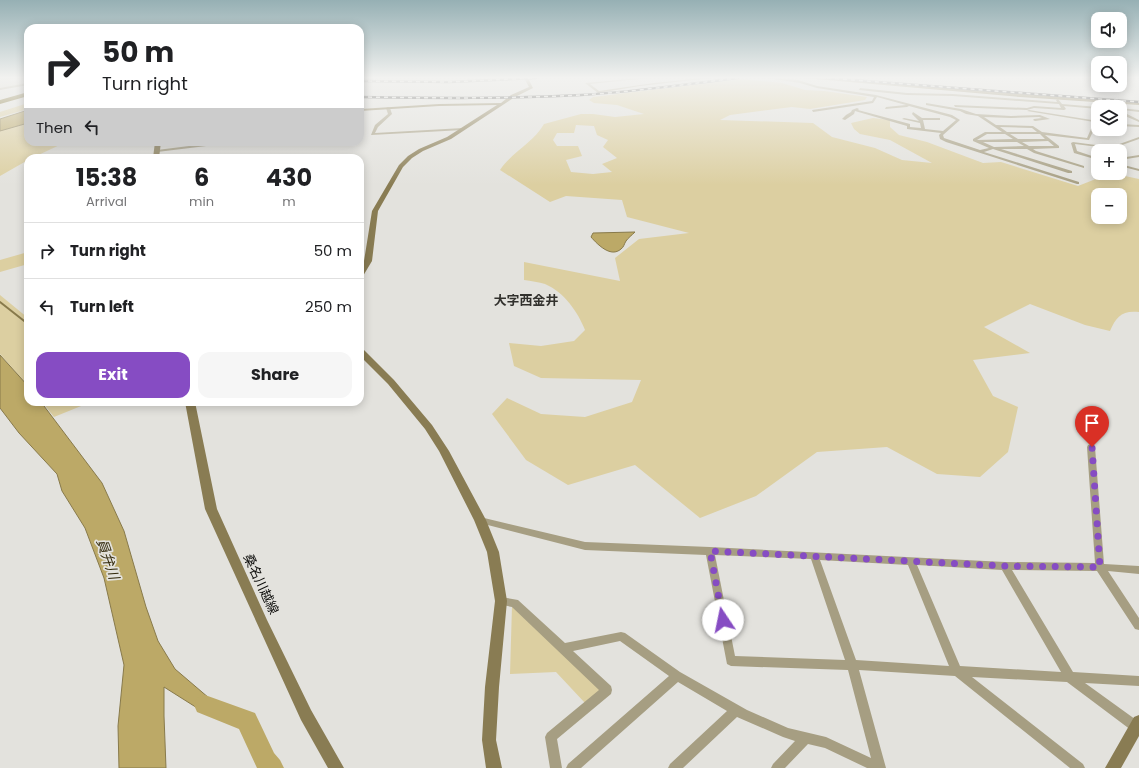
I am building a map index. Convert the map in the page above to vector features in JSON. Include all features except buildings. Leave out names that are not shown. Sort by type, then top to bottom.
[{"type":"street","points":[[390,114],[376,126],[372,134],[463,129]]},
{"type":"street","points":[[364,268],[368,261],[375,211],[401,166],[410,157],[421,150],[449,138],[487,114]]},
{"type":"street","points":[[844,119],[851,114]]},
{"type":"street","points":[[869,114],[909,125],[908,128],[944,132]]},
{"type":"street","points":[[923,130],[921,121],[914,114],[926,115]]},
{"type":"street","points":[[943,114],[957,118],[958,120],[944,132],[941,137],[946,141],[1077,183]]},
{"type":"street","points":[[971,114],[1040,116]]},
{"type":"street","points":[[1024,120],[1048,119],[1036,114]]},
{"type":"street","points":[[1052,114],[1091,120]]},
{"type":"street","points":[[978,115],[1029,148],[1046,157],[1087,168]]},
{"type":"street","points":[[1127,115],[1139,121]]},
{"type":"street","points":[[904,119],[921,121],[939,119]]},
{"type":"street","points":[[1127,125],[1139,126]]},
{"type":"street","points":[[979,152],[993,148],[1058,147],[1033,127],[995,126]]},
{"type":"street","points":[[977,141],[974,140],[986,133],[1040,132],[1088,139],[1091,133]]},
{"type":"street","points":[[1123,144],[1139,138]]},
{"type":"street","points":[[977,141],[1049,140]]},
{"type":"street","points":[[977,141],[993,148],[1070,172]]},
{"type":"street","points":[[1089,156],[1075,152],[1073,143],[1091,145]]},
{"type":"street","points":[[157,154],[158,146]]},
{"type":"street","points":[[157,151],[199,146]]},
{"type":"street","points":[[1021,166],[1046,157]]},
{"type":"street","points":[[1127,159],[1138,157]]},
{"type":"street","points":[[1057,177],[1082,167],[1076,166]]},
{"type":"street","points":[[1127,167],[1139,170]]},
{"type":"street","points":[[364,354],[391,382],[429,427],[480,520],[493,552],[500,601],[489,740],[494,768]]},
{"type":"street","name":"桑名川越線","points":[[191,406],[206,490],[211,509],[303,708],[336,768]]},
{"type":"street","points":[[1092,447],[1100,567],[1139,626]]},
{"type":"street","points":[[480,520],[585,546],[1005,566],[1100,567],[1139,570]]},
{"type":"street","points":[[710,551],[731,661],[956,670],[1139,681]]},
{"type":"street","points":[[814,556],[852,665],[879,768]]},
{"type":"street","points":[[911,561],[956,670],[1079,768]]},
{"type":"street","points":[[1005,566],[1070,678],[1138,726],[1113,768]]},
{"type":"street","points":[[500,601],[515,603],[607,690],[551,737],[556,768]]},
{"type":"street","points":[[564,648],[621,636],[678,676],[736,710],[787,733],[826,742],[879,768]]},
{"type":"street","points":[[572,768],[678,676]]},
{"type":"street","points":[[674,768],[736,710]]},
{"type":"street","points":[[777,768],[806,738]]},
{"type":"shaded area","points":[[0,114],[11,114],[0,117]]},
{"type":"shaded area","points":[[581,114],[615,117],[644,114],[739,114],[730,115],[720,120],[813,123],[832,137],[875,148],[902,160],[932,163],[890,140],[860,134],[854,129],[851,123],[873,118],[890,120],[890,127],[899,135],[927,142],[983,163],[1001,162],[1078,186],[1093,180],[1127,180],[1127,176],[1139,179],[1139,312],[1124,313],[1117,318],[1110,331],[1085,325],[1030,304],[984,327],[1030,353],[973,360],[993,396],[1018,407],[1008,452],[980,477],[937,474],[887,447],[817,452],[756,496],[700,518],[635,465],[568,485],[526,460],[492,414],[507,398],[541,414],[585,417],[632,402],[641,380],[541,378],[514,366],[509,343],[541,346],[574,341],[585,330],[570,303],[558,292],[545,284],[524,280],[524,262],[620,281],[615,258],[639,239],[689,233],[627,217],[622,200],[566,196],[550,202],[500,170],[510,158],[534,137],[544,124]],"holes":[[[576,125],[594,126],[597,135],[608,140],[603,147],[617,158],[602,164],[612,172],[593,174],[571,172],[566,160],[582,156],[578,146],[557,146],[553,140],[557,133],[574,133]]]},
{"type":"shaded area","points":[[24,124],[24,146],[58,146],[40,154],[24,154],[24,162],[0,176],[0,131]]},
{"type":"shaded area","points":[[24,253],[24,265],[0,272],[0,260]]},
{"type":"shaded area","points":[[0,295],[24,315],[24,381],[0,354]]},
{"type":"shaded area","points":[[45,406],[81,406],[54,417]]},
{"type":"shaded area","points":[[512,606],[601,690],[585,703],[556,672],[510,674]]},
{"type":"water","points":[[16,114],[24,114],[24,124],[0,131],[0,119]]},
{"type":"water","points":[[635,232],[622,248],[613,252],[597,244],[591,237],[593,233]]},
{"type":"water","name":"員弁川","points":[[0,355],[24,382],[24,406],[44,406],[102,483],[124,531],[146,607],[158,641],[175,669],[209,698],[202,711],[164,687],[166,768],[119,768],[118,726],[124,665],[104,578],[85,528],[62,491],[57,474],[19,433],[0,408]]},
{"type":"waterway","points":[[0,302],[24,321]]},
{"type":"waterway","points":[[205,705],[247,721],[266,761],[272,768]]},
{"type":"district","name":"大字西金井","points":[[526,300]]},
{"type":"route","points":[[723,620],[710,551],[1005,566],[1100,567],[1092,447]]}]
